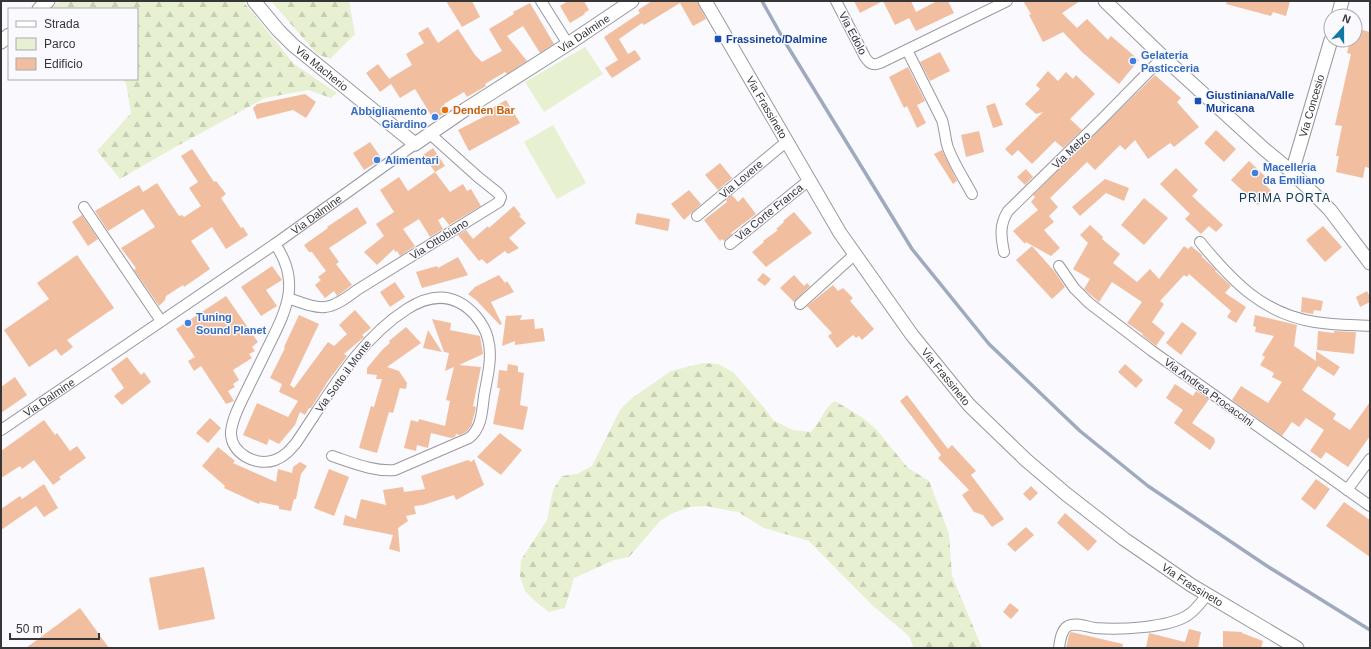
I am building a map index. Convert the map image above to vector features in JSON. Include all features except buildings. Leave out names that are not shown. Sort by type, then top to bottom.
[{"type":"street","points":[[40,8],[48,1]]},
{"type":"street","name":"Via Macherio","points":[[254,1],[292,45],[415,144]]},
{"type":"street","points":[[541,1],[568,44]]},
{"type":"street","name":"Via Dalmine","points":[[1,430],[275,244],[429,134],[632,1]]},
{"type":"street","name":"Via Frassineto","points":[[705,1],[808,181],[854,255],[908,329],[948,381],[969,405],[1008,443],[1066,494],[1124,539],[1165,568],[1297,648]]},
{"type":"street","name":"Via Edolo","points":[[836,1],[865,57],[871,64],[880,63],[908,50]]},
{"type":"street","points":[[972,194],[951,154],[944,125],[908,50],[1007,1]]},
{"type":"street","points":[[1108,3],[1163,57],[1264,149],[1292,172],[1333,215],[1370,263]]},
{"type":"street","name":"Via Concesio","points":[[1292,172],[1329,48]]},
{"type":"street","name":"Via Melzo","points":[[1004,252],[1001,230],[1003,220],[1008,211],[1163,57]]},
{"type":"street","name":"Via Ottobiano","points":[[288,298],[320,307],[338,304],[357,290],[499,202],[501,197],[498,192],[478,177],[429,134]]},
{"type":"street","name":"Via Lovere","points":[[697,216],[786,142]]},
{"type":"street","name":"Via Corte Franca","points":[[730,244],[808,181]]},
{"type":"street","points":[[84,207],[161,321]]},
{"type":"street","points":[[1200,242],[1226,273],[1241,287],[1262,302],[1279,311],[1315,322],[1370,326]]},
{"type":"street","name":"Via Sotto il Monte","points":[[275,244],[283,257],[287,268],[289,279],[288,298],[282,320],[241,403],[232,428],[232,441],[236,448],[246,457],[257,461],[274,461],[292,448],[364,345],[389,322],[413,305],[424,300],[436,298],[449,298],[456,300],[478,318],[488,339],[489,360],[480,420],[476,431],[469,438],[396,470],[384,471],[374,469],[332,456]]},
{"type":"street","points":[[800,304],[854,255]]},
{"type":"street","name":"Via Andrea Procaccini","points":[[1059,266],[1074,288],[1089,303],[1158,356],[1370,506]]},
{"type":"street","points":[[1347,490],[1370,459]]},
{"type":"street","points":[[1059,648],[1063,632],[1069,626],[1076,624],[1095,628],[1112,628],[1152,626],[1170,623],[1189,614],[1199,606],[1207,594]]},
{"type":"green space","points":[[60,1],[243,1],[294,64],[337,93],[331,98],[308,90],[265,98],[120,179],[97,151],[131,113],[126,83],[123,80],[138,80],[138,8],[50,8]]},
{"type":"green space","points":[[271,1],[349,1],[355,34],[330,59],[317,54]]},
{"type":"green space","points":[[585,47],[603,74],[544,112],[525,82]]},
{"type":"green space","points":[[553,125],[586,183],[557,199],[524,142]]},
{"type":"green space","points":[[703,363],[718,364],[733,372],[774,421],[793,430],[811,432],[831,404],[835,401],[863,418],[876,429],[908,468],[929,481],[949,534],[952,576],[982,648],[914,648],[909,636],[872,605],[809,541],[764,528],[738,512],[706,506],[690,507],[675,512],[660,521],[629,557],[614,560],[574,578],[565,608],[549,612],[525,591],[520,576],[521,560],[547,520],[553,490],[562,476],[577,474],[592,466],[620,410],[632,398],[671,371]]},
{"type":"waterway","points":[[762,1],[785,42],[912,249],[989,344],[1080,431],[1148,486],[1267,566],[1370,630]]},
{"type":"place","name":"Frassineto/Dalmine","points":[[718,39]]},
{"type":"place","name":"Gelateria Pasticceria","points":[[1133,61]]},
{"type":"place","name":"Giustiniana/Valle Muricana","points":[[1198,101]]},
{"type":"place","name":"Denden Bar","points":[[445,110]]},
{"type":"place","name":"Abbigliamento Giardino","points":[[435,117]]},
{"type":"place","name":"Alimentari","points":[[377,160]]},
{"type":"place","name":"Macelleria da Emiliano","points":[[1255,173]]},
{"type":"place","name":"Tuning Sound Planet","points":[[188,323]]},
{"type":"district","name":"PRIMA PORTA","points":[[1285,198]]}]
